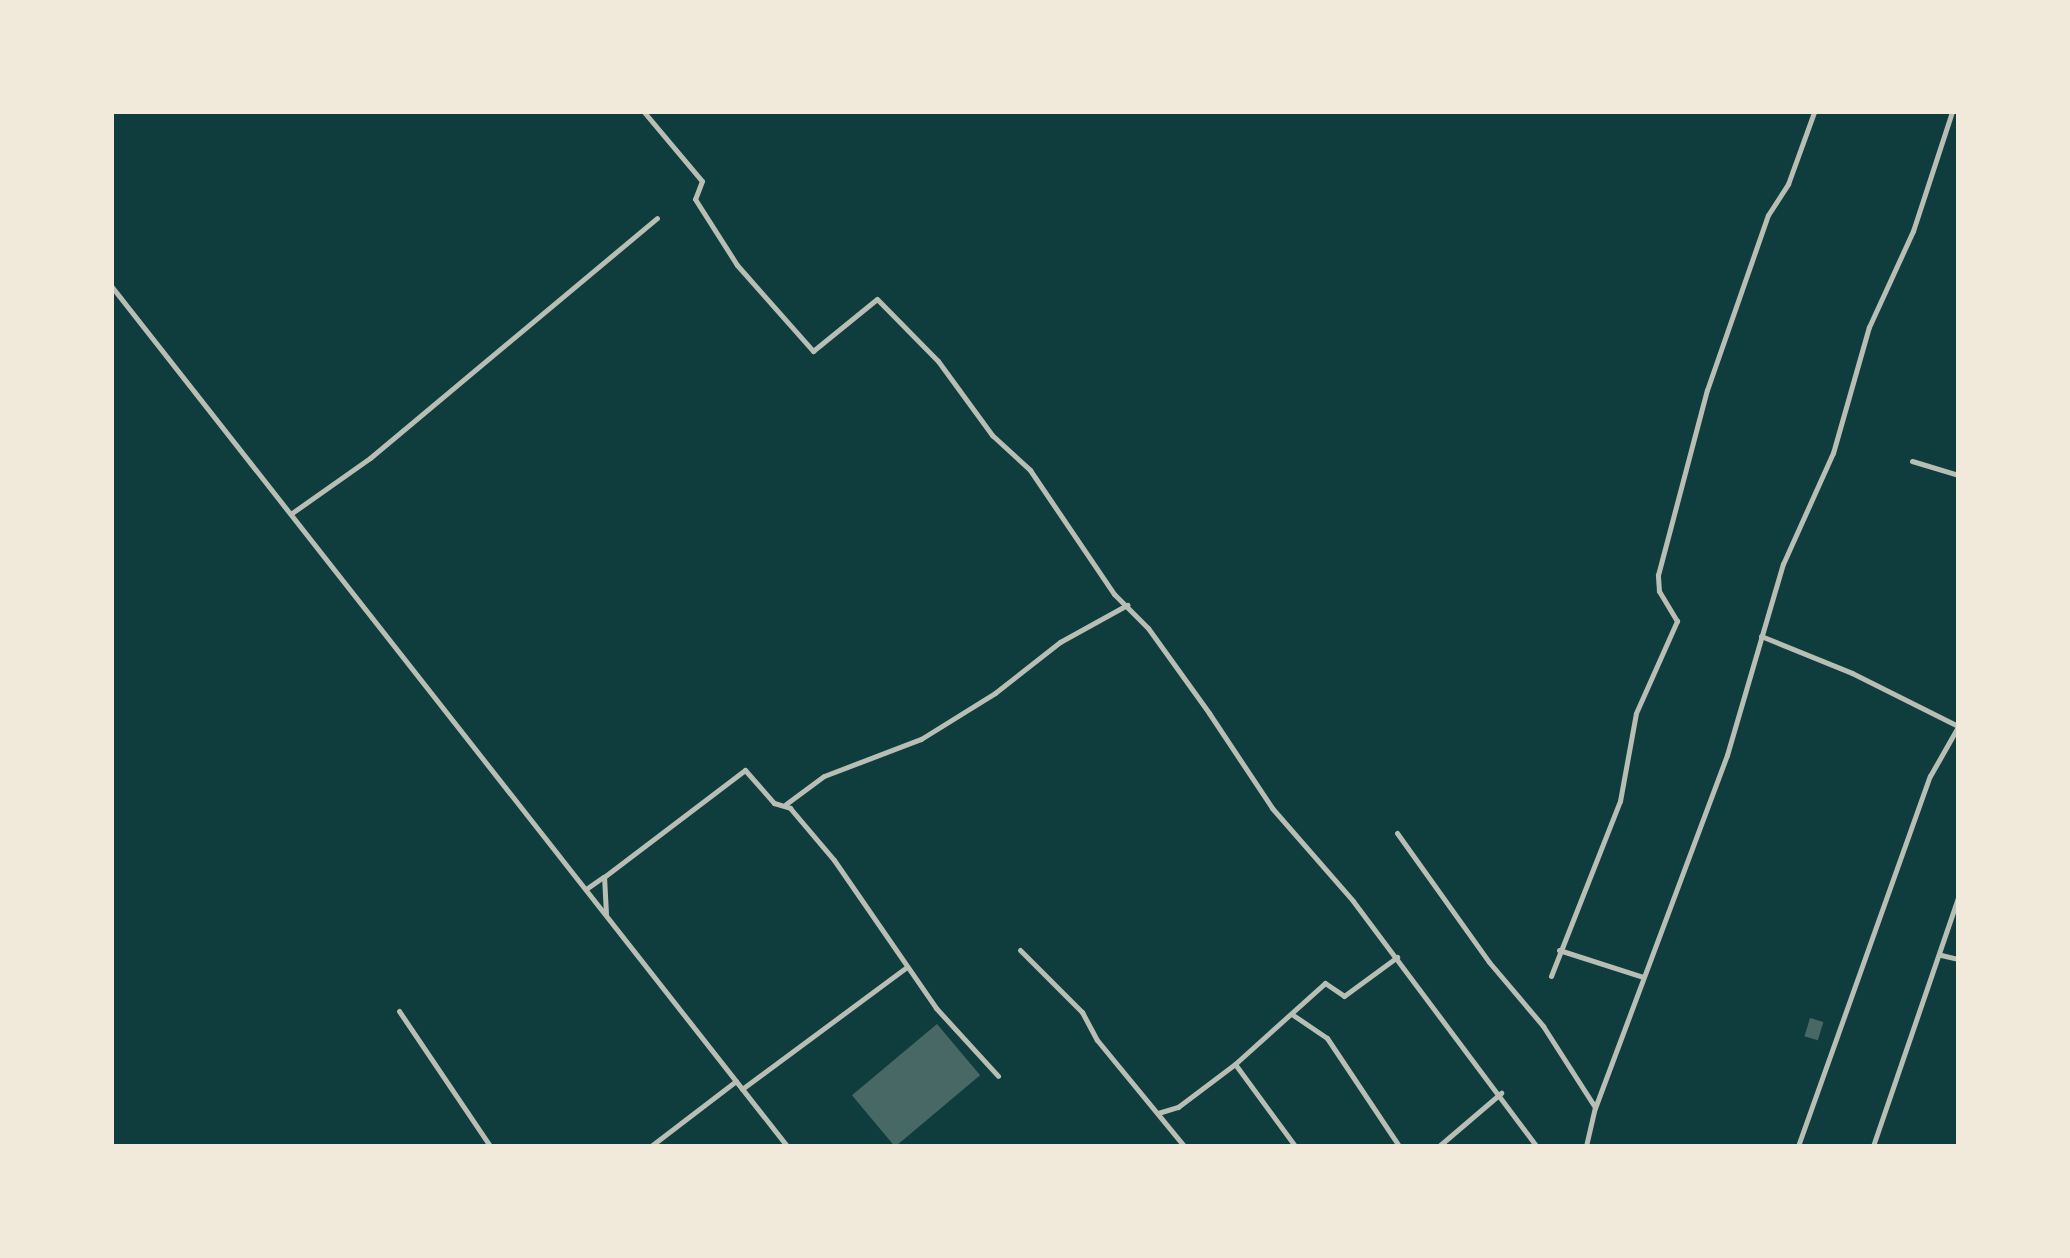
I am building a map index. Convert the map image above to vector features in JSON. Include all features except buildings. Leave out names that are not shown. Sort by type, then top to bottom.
[{"type":"street","points":[[644,112],[702,181],[695,199],[737,265],[813,351],[877,299],[938,361],[992,435],[1030,470],[1209,713],[1272,808],[1397,957],[1501,1093],[1536,1146]]},
{"type":"street","points":[[1551,976],[1620,801],[1646,685],[1677,621],[1659,591],[1658,575],[1707,390],[1768,215],[1788,184],[1814,112]]},
{"type":"street","points":[[1586,1146],[1595,1108],[1727,755],[1783,564],[1833,453],[1869,327],[1913,231],[1952,112]]},
{"type":"street","points":[[292,513],[370,458],[657,218]]},
{"type":"street","points":[[112,287],[787,1146]]},
{"type":"street","points":[[1912,461],[1958,475]]},
{"type":"street","points":[[586,889],[745,770],[774,803],[786,804],[824,776],[921,739],[953,715],[995,693],[1060,642],[1127,605]]},
{"type":"street","points":[[1761,636],[1852,673],[1958,726],[1930,776],[1798,1146]]},
{"type":"street","points":[[786,804],[851,881],[936,1008],[998,1076]]},
{"type":"street","points":[[1397,833],[1489,962],[1543,1026],[1595,1108]]},
{"type":"street","points":[[604,877],[607,916]]},
{"type":"street","points":[[1873,1146],[1958,898]]},
{"type":"street","points":[[1020,950],[1082,1012],[1097,1040],[1184,1146]]},
{"type":"street","points":[[1559,950],[1643,977]]},
{"type":"street","points":[[1941,955],[1958,959]]},
{"type":"street","points":[[1158,1113],[1178,1107],[1235,1064],[1325,983],[1344,996],[1397,957]]},
{"type":"street","points":[[742,1089],[907,967]]},
{"type":"street","points":[[399,1011],[490,1146]]},
{"type":"street","points":[[1293,1015],[1327,1038],[1399,1146]]},
{"type":"street","points":[[1235,1064],[1295,1146]]},
{"type":"street","points":[[651,1146],[736,1081]]},
{"type":"street","points":[[1439,1146],[1501,1093]]}]
